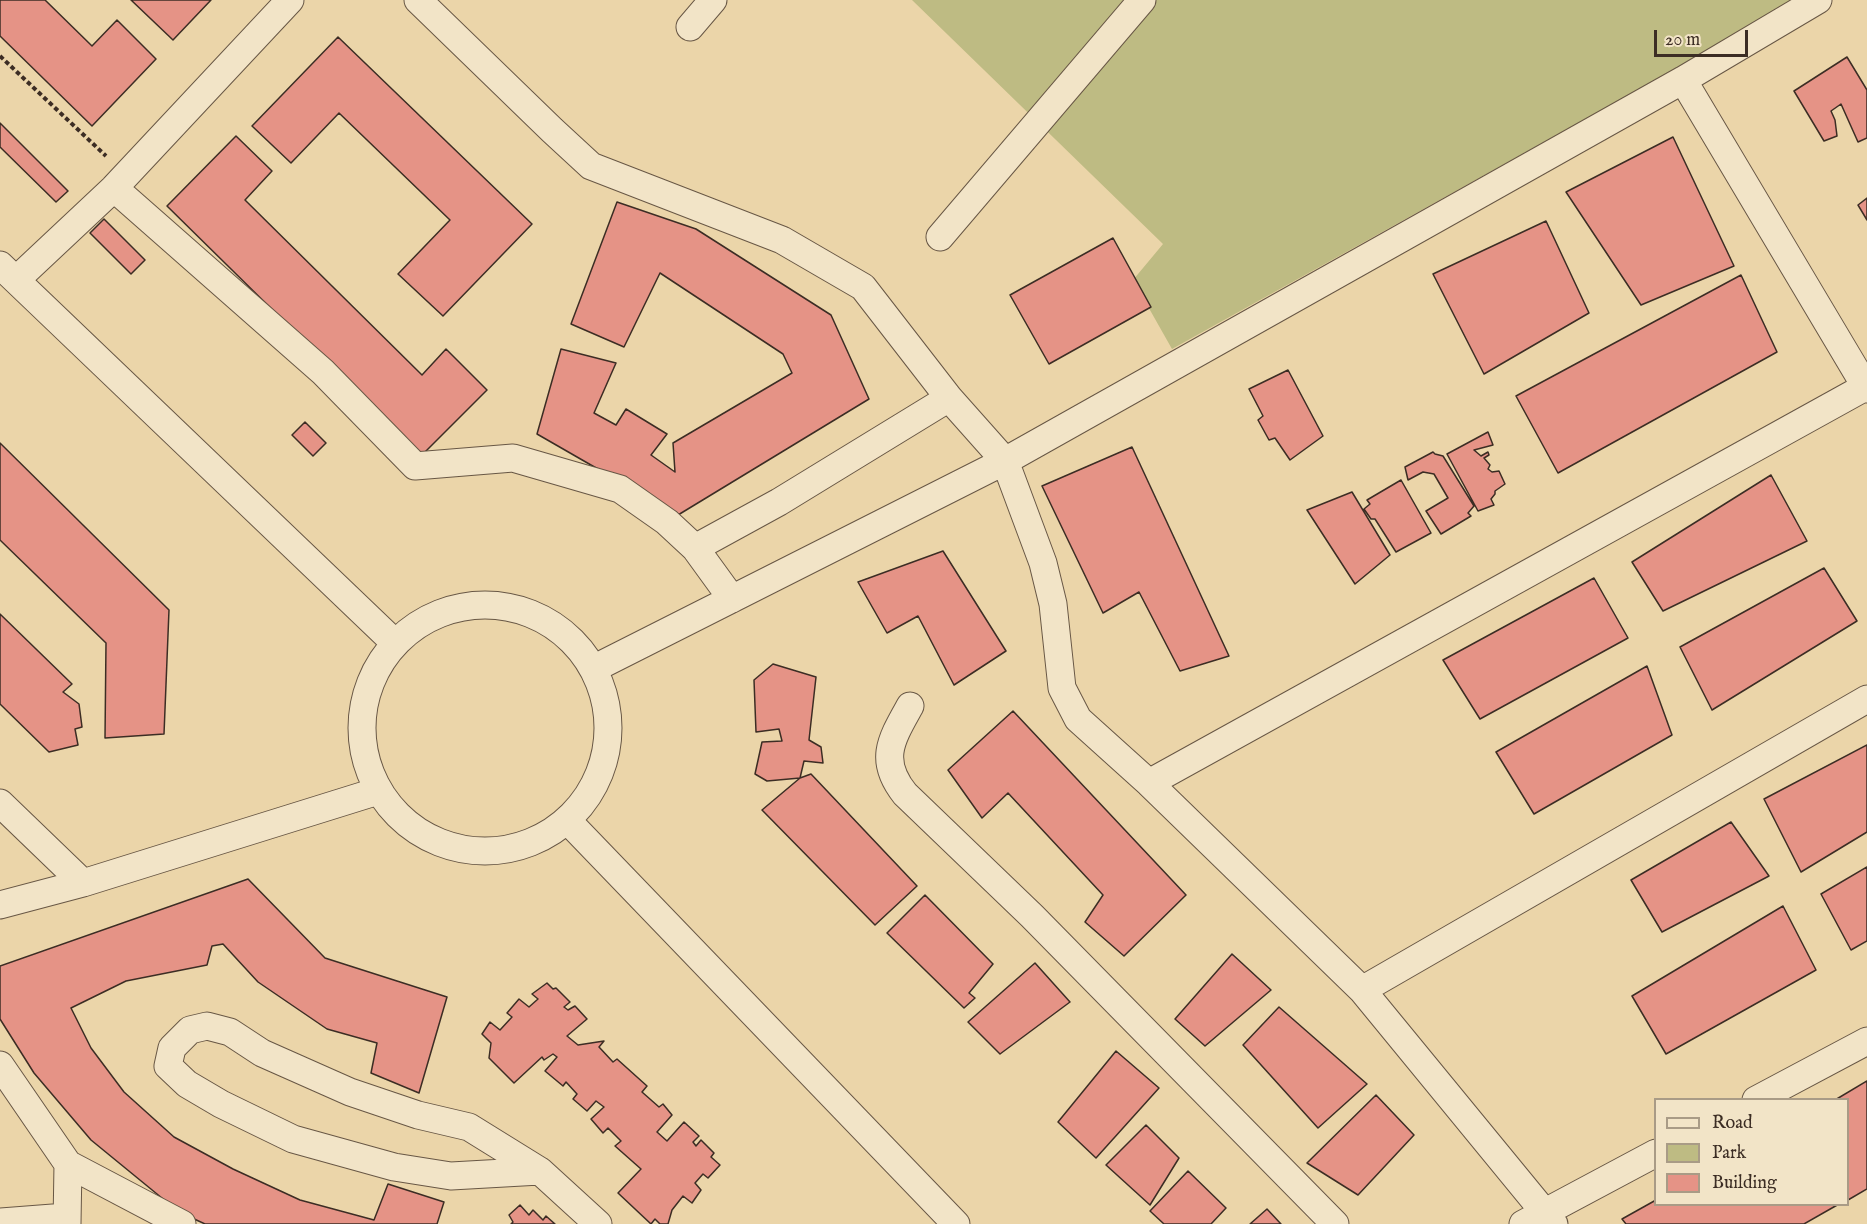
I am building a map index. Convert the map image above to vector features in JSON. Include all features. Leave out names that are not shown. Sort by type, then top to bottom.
[{"type":"street","points":[[290,0],[120,182],[8,273],[395,643]]},
{"type":"street","points":[[418,0],[591,166],[782,240],[863,287],[949,398],[1005,461],[1046,573],[1053,604],[1062,688],[1078,719],[1149,783],[1362,990],[1540,1220],[1654,1154]]},
{"type":"street","points":[[690,27],[713,0]]},
{"type":"street","points":[[940,237],[1142,0]]},
{"type":"street","points":[[597,667],[1005,461],[1683,80],[1818,0]]},
{"type":"street","points":[[1149,783],[1867,387],[1683,80]]},
{"type":"street","points":[[120,182],[323,372],[415,466],[513,458],[620,489],[695,548],[732,599]]},
{"type":"street","points":[[695,548],[779,502],[949,398]]},
{"type":"street","points":[[472,604],[515,607],[555,625],[597,667],[604,688],[610,726],[605,763],[588,797],[567,820],[526,845],[484,852],[442,845],[406,824],[378,791],[363,754],[362,715],[373,676],[395,643],[430,617],[472,604]]},
{"type":"street","points":[[1362,990],[1867,699]]},
{"type":"street","points":[[909,706],[893,737],[889,759],[890,770],[905,794],[1032,916],[1335,1224]]},
{"type":"street","points":[[0,905],[83,883],[378,791]]},
{"type":"street","points":[[0,803],[83,883]]},
{"type":"street","points":[[567,820],[956,1224]]},
{"type":"street","points":[[540,1171],[451,1176],[394,1167],[293,1139],[221,1104],[187,1084],[168,1066],[172,1048],[189,1030],[207,1026],[230,1032],[262,1053],[350,1092],[418,1115],[469,1127],[540,1171],[598,1224]]},
{"type":"street","points":[[1760,1098],[1867,1041]]},
{"type":"street","points":[[0,1065],[68,1164],[182,1224]]},
{"type":"street","points":[[0,1222],[67,1220],[68,1164]]},
{"type":"path","points":[[0,56],[120,182]]},
{"type":"green space","points":[[912,0],[1799,0],[1172,349],[1133,280],[1163,244]]},
{"type":"building","points":[[0,0],[45,0],[92,46],[117,20],[156,59],[92,126],[0,36]]},
{"type":"building","points":[[131,0],[211,0],[173,40]]},
{"type":"building","points":[[338,37],[532,224],[443,316],[398,274],[450,220],[339,113],[291,163],[252,126]]},
{"type":"building","points":[[1847,57],[1867,90],[1867,138],[1858,142],[1841,104],[1831,111],[1837,136],[1824,141],[1794,91]]},
{"type":"building","points":[[0,123],[68,191],[56,202],[0,147]]},
{"type":"building","points":[[236,136],[272,171],[245,200],[422,375],[446,349],[487,390],[421,456],[167,206]]},
{"type":"building","points":[[1673,137],[1734,266],[1641,305],[1566,192]]},
{"type":"building","points":[[1867,198],[1867,220],[1858,205]]},
{"type":"building","points":[[617,202],[696,229],[831,315],[869,399],[678,515],[537,434],[561,349],[616,363],[594,413],[616,425],[626,409],[667,434],[651,455],[675,472],[673,443],[792,373],[783,354],[660,273],[624,347],[571,324]]},
{"type":"building","points":[[104,219],[145,260],[131,274],[90,233]]},
{"type":"building","points":[[1546,221],[1589,313],[1484,374],[1433,274]]},
{"type":"building","points":[[1113,238],[1151,307],[1049,364],[1010,295]]},
{"type":"building","points":[[1741,275],[1777,352],[1558,473],[1516,396]]},
{"type":"building","points":[[1288,370],[1323,436],[1290,460],[1275,438],[1269,440],[1258,420],[1263,416],[1249,389]]},
{"type":"building","points":[[305,422],[326,443],[313,456],[292,435]]},
{"type":"building","points":[[1488,432],[1493,445],[1474,450],[1481,456],[1488,452],[1489,455],[1484,458],[1490,465],[1488,469],[1492,472],[1499,471],[1505,484],[1495,491],[1491,499],[1494,505],[1478,511],[1447,454]]},
{"type":"building","points":[[0,443],[169,610],[164,734],[105,738],[106,643],[0,540]]},
{"type":"building","points":[[1132,447],[1229,656],[1180,671],[1139,592],[1103,613],[1042,486]]},
{"type":"building","points":[[1433,452],[1443,456],[1474,506],[1468,513],[1471,516],[1441,534],[1426,511],[1448,498],[1434,474],[1423,472],[1408,480],[1405,467]]},
{"type":"building","points":[[1771,475],[1807,541],[1663,611],[1632,562]]},
{"type":"building","points":[[1401,480],[1431,533],[1396,552],[1375,519],[1371,519],[1364,509],[1370,504],[1367,500]]},
{"type":"building","points":[[1352,492],[1390,555],[1355,584],[1307,510]]},
{"type":"building","points":[[943,551],[1006,651],[954,685],[918,616],[887,633],[858,582]]},
{"type":"building","points":[[1824,568],[1857,621],[1712,710],[1680,647]]},
{"type":"building","points":[[1594,578],[1628,638],[1480,719],[1443,660]]},
{"type":"building","points":[[0,614],[72,684],[63,692],[79,704],[82,727],[75,729],[78,745],[49,752],[0,704]]},
{"type":"building","points":[[773,664],[816,677],[809,740],[821,747],[823,763],[804,761],[800,778],[767,781],[755,774],[762,742],[782,741],[779,729],[756,732],[754,680]]},
{"type":"building","points":[[1647,666],[1672,735],[1534,814],[1496,752]]},
{"type":"building","points":[[1013,711],[1186,895],[1124,956],[1085,922],[1103,895],[1008,793],[982,818],[948,770]]},
{"type":"building","points":[[1867,745],[1867,832],[1801,872],[1764,799]]},
{"type":"building","points":[[811,774],[917,886],[875,925],[762,810],[800,778]]},
{"type":"building","points":[[1731,822],[1769,876],[1662,932],[1631,880]]},
{"type":"building","points":[[1867,867],[1867,941],[1851,950],[1821,894]]},
{"type":"building","points":[[248,879],[325,958],[447,997],[419,1093],[371,1073],[377,1043],[327,1029],[258,982],[223,944],[212,946],[207,965],[126,981],[71,1008],[91,1048],[124,1092],[174,1137],[233,1169],[300,1200],[374,1220],[388,1184],[444,1202],[437,1224],[205,1224],[179,1212],[91,1140],[34,1073],[0,1019],[0,966]]},
{"type":"building","points":[[925,895],[993,964],[969,993],[975,998],[964,1008],[887,933]]},
{"type":"building","points":[[1783,906],[1816,970],[1666,1054],[1632,996]]},
{"type":"building","points":[[1232,954],[1271,990],[1205,1046],[1175,1019]]},
{"type":"building","points":[[1035,963],[1070,1002],[1000,1054],[968,1022]]},
{"type":"building","points":[[547,983],[553,989],[556,988],[570,1002],[564,1007],[568,1010],[575,1006],[587,1019],[567,1036],[578,1045],[604,1041],[599,1047],[613,1062],[617,1059],[647,1086],[642,1092],[659,1107],[663,1104],[672,1115],[657,1132],[667,1141],[684,1122],[699,1136],[693,1142],[696,1146],[701,1140],[714,1153],[711,1157],[720,1165],[708,1178],[703,1174],[695,1183],[701,1190],[692,1203],[683,1196],[672,1210],[668,1224],[660,1224],[655,1219],[651,1224],[618,1193],[641,1169],[615,1146],[621,1141],[608,1128],[603,1133],[591,1119],[604,1107],[596,1101],[587,1111],[573,1099],[577,1094],[566,1082],[563,1086],[545,1071],[557,1057],[553,1054],[544,1060],[542,1057],[514,1083],[489,1058],[491,1043],[482,1034],[490,1022],[500,1030],[512,1017],[507,1013],[519,999],[529,1007],[538,999],[532,994]]},
{"type":"building","points":[[1279,1007],[1367,1084],[1318,1128],[1243,1045]]},
{"type":"building","points":[[1116,1051],[1159,1088],[1096,1158],[1058,1122]]},
{"type":"building","points":[[1867,1081],[1867,1189],[1849,1199],[1849,1098],[1838,1098]]},
{"type":"building","points":[[1376,1095],[1414,1135],[1358,1195],[1307,1163]]},
{"type":"building","points":[[1146,1125],[1179,1158],[1150,1205],[1106,1165]]},
{"type":"building","points":[[1188,1171],[1226,1208],[1211,1224],[1164,1224],[1150,1211]]},
{"type":"building","points":[[1654,1201],[1654,1206],[1836,1206],[1804,1224],[1626,1224],[1622,1219]]},
{"type":"building","points":[[520,1205],[529,1215],[533,1210],[543,1220],[546,1216],[555,1224],[511,1224],[513,1222],[509,1215]]},
{"type":"building","points":[[1267,1209],[1281,1224],[1250,1224]]}]
